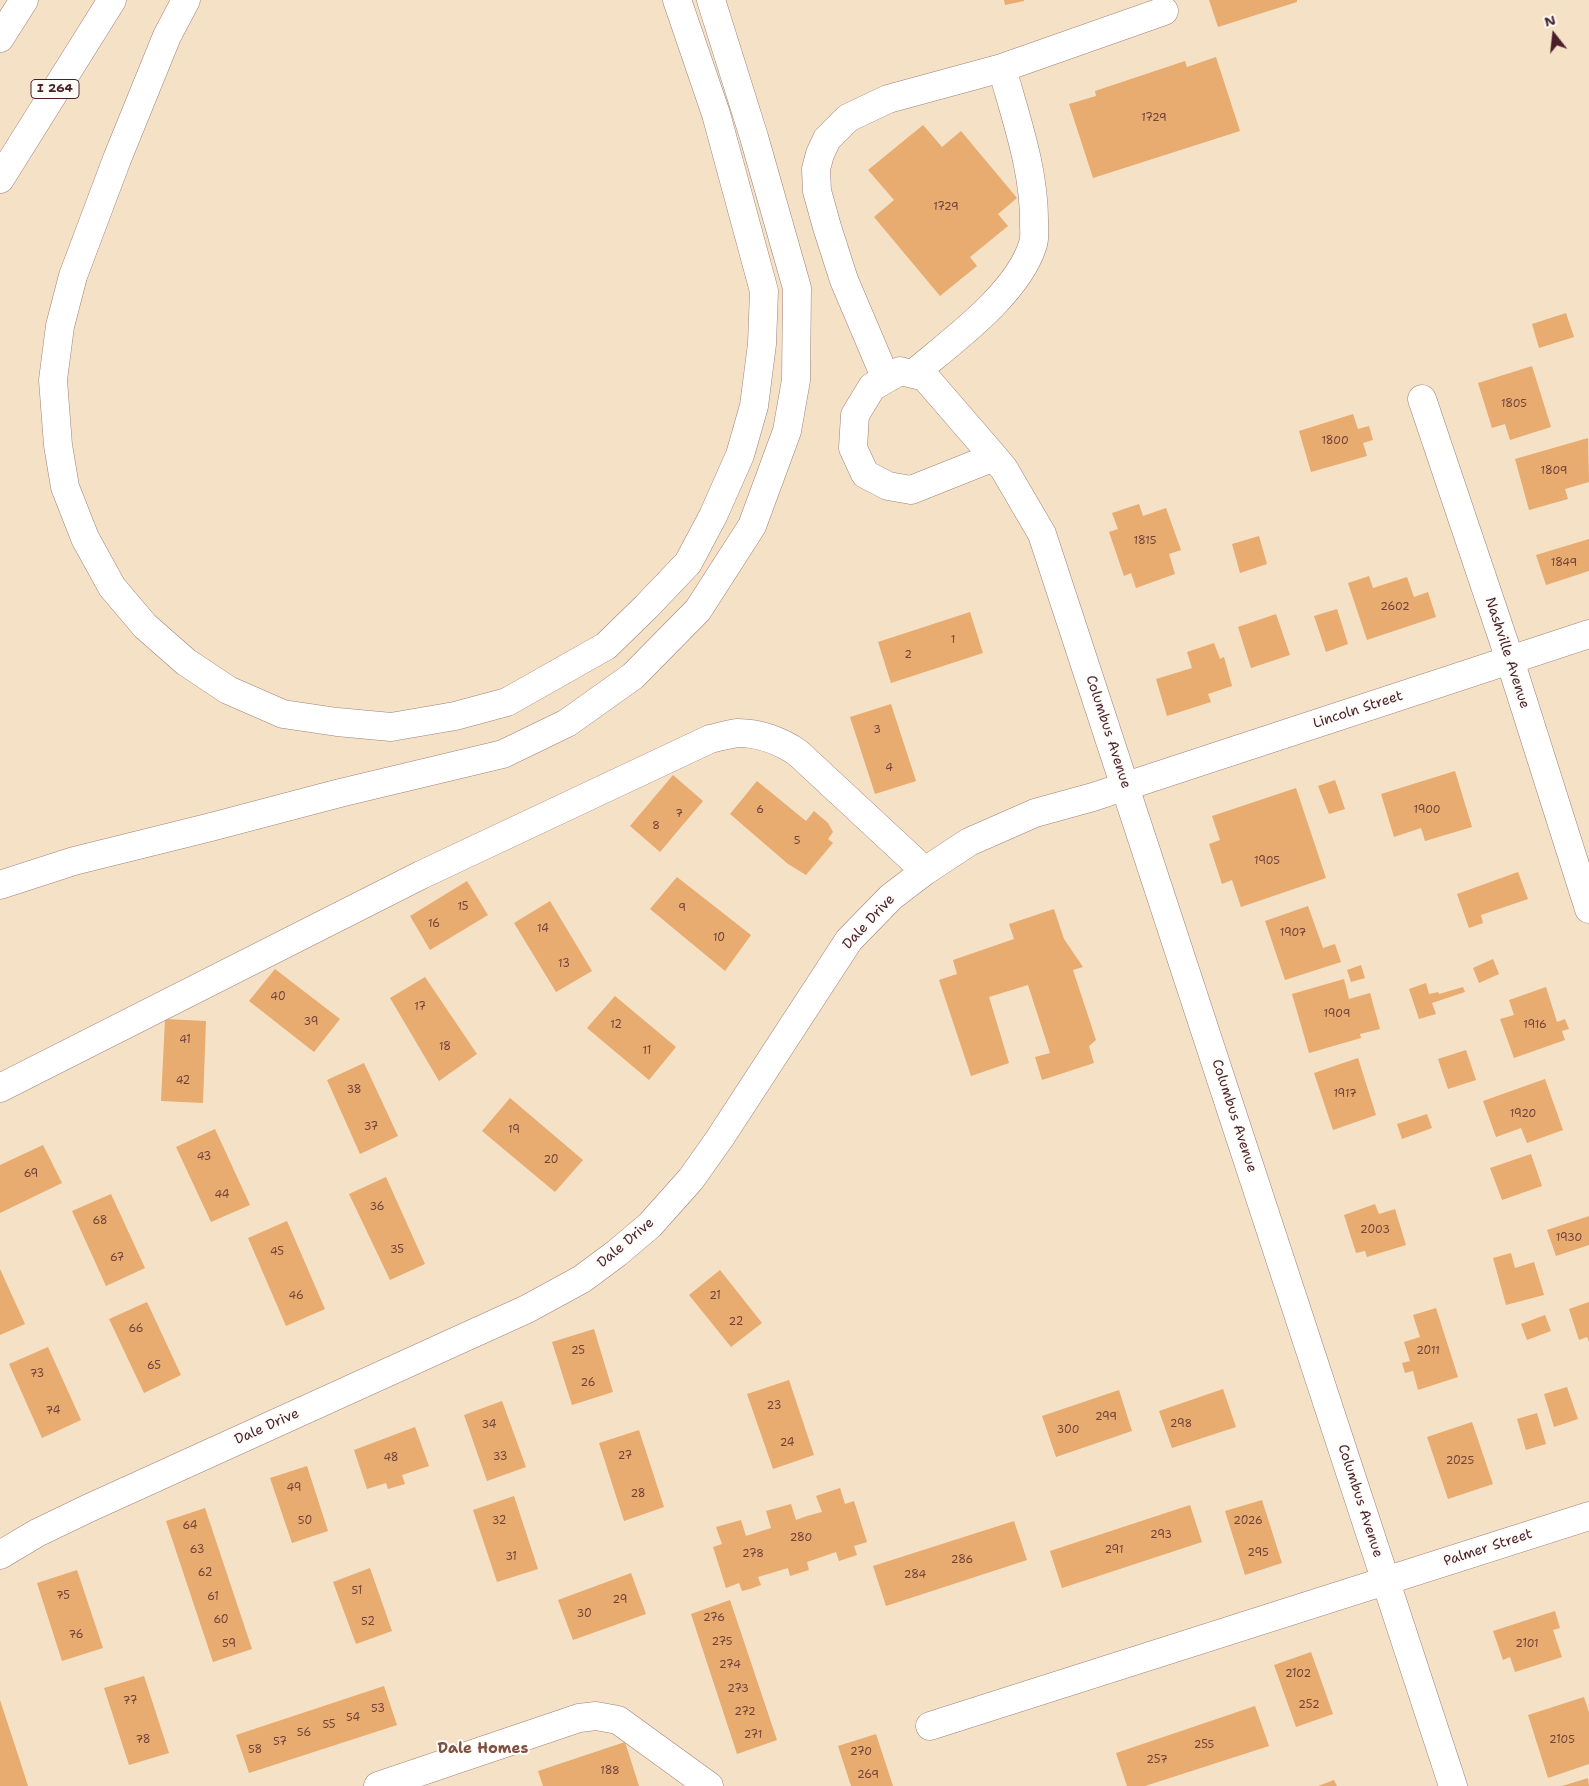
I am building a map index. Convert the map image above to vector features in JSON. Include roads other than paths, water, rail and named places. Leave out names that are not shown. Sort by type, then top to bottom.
[{"type":"main road","points":[[0,38],[24,0]]},
{"type":"main road","name":"I 264","points":[[0,180],[112,0]]},
{"type":"main road","points":[[186,0],[163,45],[117,159],[74,276],[60,326],[52,380],[58,445],[65,487],[85,538],[112,587],[145,626],[186,662],[228,690],[283,714],[391,727],[455,716],[508,702],[606,646],[688,562],[713,516],[740,455],[754,406],[762,344],[764,291],[716,114],[677,0]]},
{"type":"main road","points":[[0,885],[74,861],[502,754],[567,723],[633,676],[698,610],[752,526],[787,431],[796,380],[797,288],[754,137],[711,0]]},
{"type":"main road","points":[[886,379],[844,280],[817,191],[816,170],[820,154],[827,139],[848,118],[888,99],[1002,68],[1164,11]]},
{"type":"main road","points":[[994,457],[911,490],[888,486],[866,474],[853,448],[855,415],[872,387],[900,371],[913,374],[985,312],[1018,275],[1034,243],[1034,202],[1027,160],[1002,68]]},
{"type":"main road","name":"Columbus Avenue","points":[[913,374],[925,377],[1004,469],[1042,534],[1453,1786]]},
{"type":"main road","name":"Nashville Avenue","points":[[1422,399],[1510,660],[1589,909]]},
{"type":"main road","name":"Lincoln Street","points":[[1126,786],[1589,634]]},
{"type":"main road","points":[[0,1088],[421,875],[710,739],[737,733],[764,736],[789,746],[925,871]]},
{"type":"main road","name":"Dale Drive","points":[[0,1555],[37,1533],[89,1508],[527,1309],[582,1279],[650,1225],[691,1179],[720,1138],[849,940],[891,897],[925,871],[969,842],[1035,813],[1126,786]]},
{"type":"main road","name":"Palmer Street","points":[[930,1726],[1589,1516]]},
{"type":"main road","points":[[378,1786],[579,1718],[596,1716],[618,1720],[709,1786]]},
{"type":"district","name":"Dale Homes","points":[[483,1749]]}]
